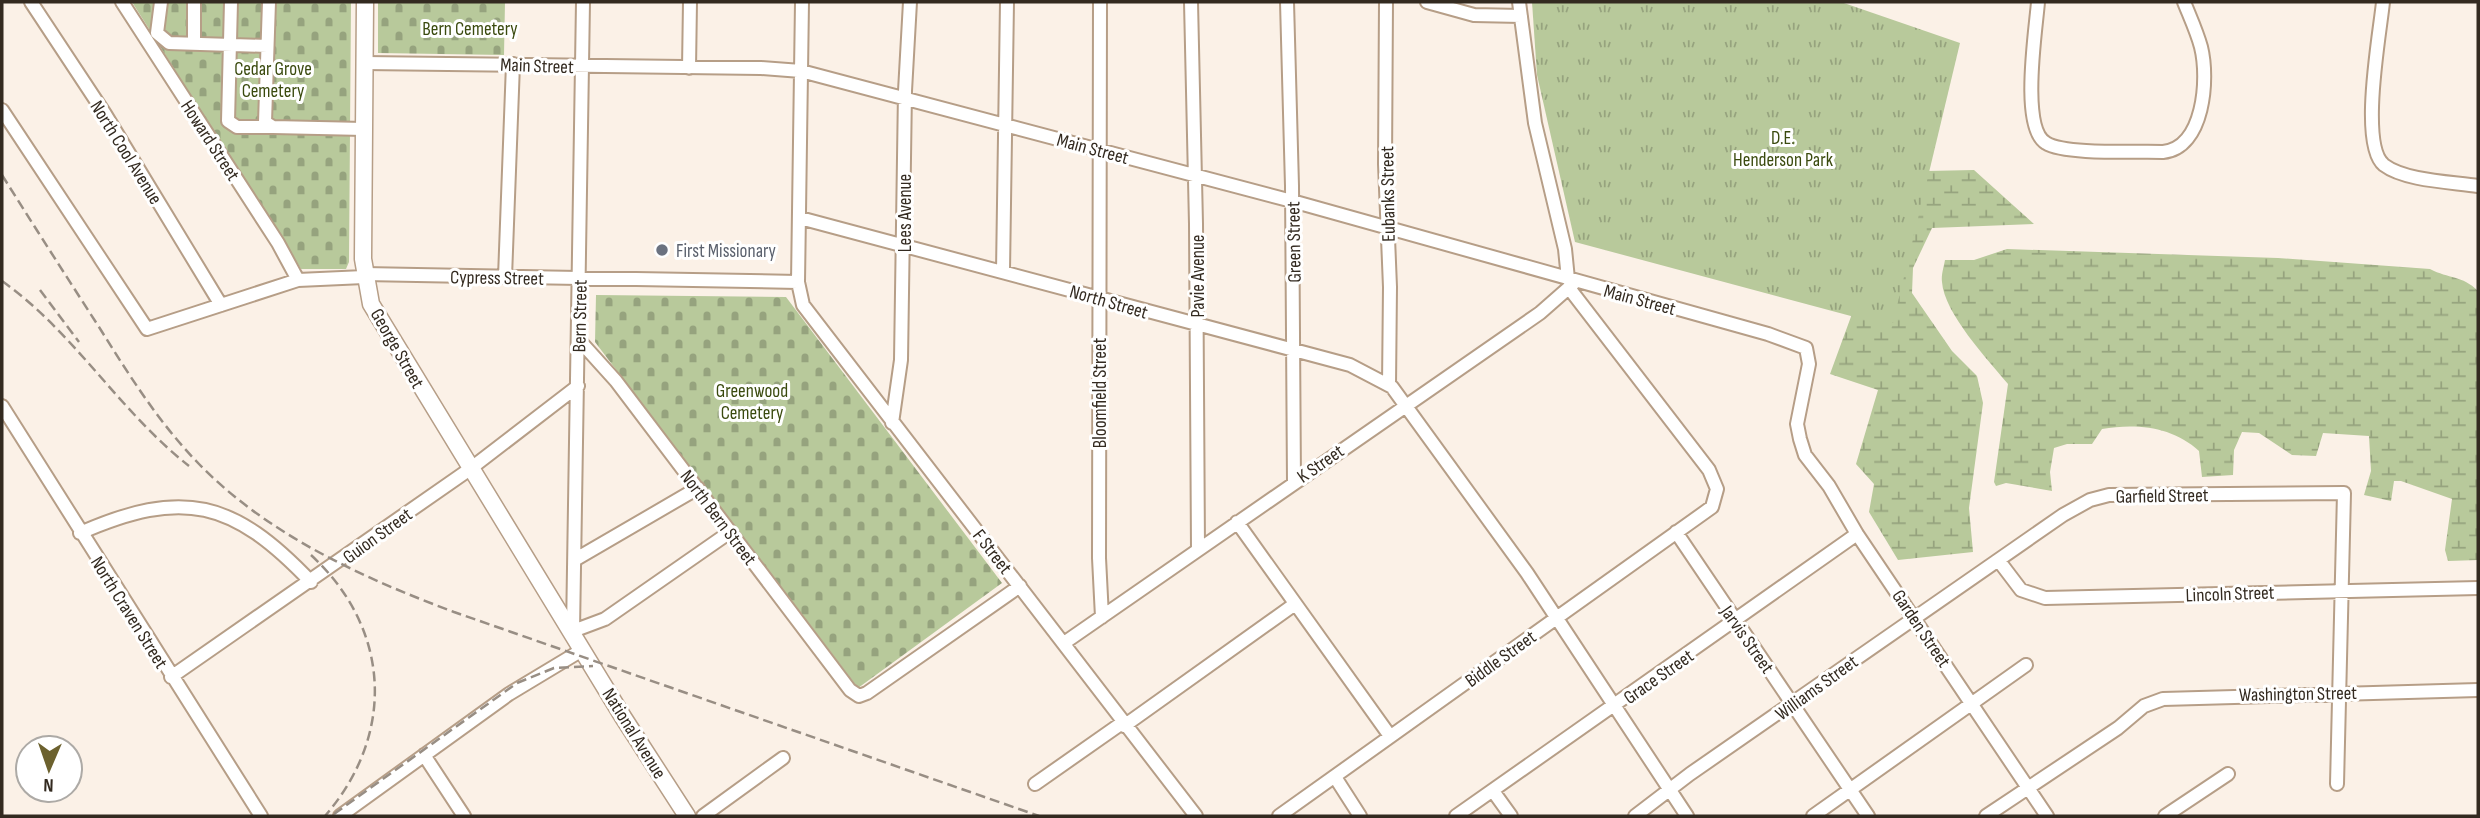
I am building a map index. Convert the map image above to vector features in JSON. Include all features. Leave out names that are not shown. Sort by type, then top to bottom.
[{"type":"street","name":"North Cool Avenue","points":[[31,2],[104,114],[221,304]]},
{"type":"street","name":"Howard Street","points":[[122,2],[298,280]]},
{"type":"street","points":[[161,2],[157,33],[169,43],[267,46]]},
{"type":"street","points":[[194,2],[194,44]]},
{"type":"street","points":[[232,2],[228,121],[237,127],[364,129]]},
{"type":"street","points":[[269,2],[265,122],[273,127]]},
{"type":"street","name":"George Street","points":[[365,2],[364,276],[379,319],[573,631],[582,650]]},
{"type":"street","name":"Bern Street","points":[[573,631],[583,2]]},
{"type":"street","points":[[689,68],[690,2]]},
{"type":"street","points":[[798,282],[802,2]]},
{"type":"street","name":"Lees Avenue","points":[[892,424],[901,360],[905,97],[910,2]]},
{"type":"street","points":[[1003,271],[1003,124],[1007,2]]},
{"type":"street","name":"Bloomfield Street","points":[[1100,2],[1098,558],[1102,617]]},
{"type":"street","name":"Pavie Avenue","points":[[1191,2],[1198,550]]},
{"type":"street","name":"Green Street","points":[[1287,2],[1294,482]]},
{"type":"street","name":"Eubanks Street","points":[[1386,2],[1385,164],[1389,385]]},
{"type":"street","points":[[1427,2],[1474,15],[1521,16]]},
{"type":"street","points":[[1519,2],[1535,123],[1571,283]]},
{"type":"street","points":[[2038,2],[2031,106],[2039,136],[2051,145],[2097,150],[2163,152],[2182,147],[2193,134],[2198,120],[2202,50],[2184,2]]},
{"type":"street","points":[[2383,2],[2372,128],[2376,154],[2384,165],[2434,180],[2478,186]]},
{"type":"street","name":"Main Street","points":[[364,63],[801,71],[905,97],[1292,201],[1571,283],[1806,348],[1809,364],[1797,424],[1800,439]]},
{"type":"street","points":[[505,277],[513,64]]},
{"type":"street","name":"Cypress Street","points":[[2,110],[147,329],[298,280],[364,276],[798,282]]},
{"type":"street","name":"North Street","points":[[800,218],[1361,369],[1389,385],[1527,573],[1687,816]]},
{"type":"street","name":"F Street","points":[[798,282],[803,305],[892,424],[1064,643],[1123,725],[1196,816]]},
{"type":"street","name":"K Street","points":[[1064,643],[1540,313],[1571,283]]},
{"type":"street","name":"Biddle Street","points":[[1279,816],[1712,507],[1717,496],[1715,481],[1709,470],[1571,283]]},
{"type":"street","name":"North Bern Street","points":[[579,340],[616,381],[850,690],[859,696],[1020,586]]},
{"type":"street","name":"Guion Street","points":[[171,677],[470,469],[578,386]]},
{"type":"street","name":"North Craven Street","points":[[2,406],[261,816]]},
{"type":"street","name":"Garden Street","points":[[1800,439],[1805,455],[1829,486],[1857,534],[2047,816]]},
{"type":"street","points":[[576,559],[698,488]]},
{"type":"street","name":"Garfield Street","points":[[1999,561],[2063,515],[2099,497],[2344,493],[2343,590]]},
{"type":"street","points":[[80,533],[147,508],[176,506],[211,511],[237,522],[311,582]]},
{"type":"street","points":[[1237,522],[1390,736]]},
{"type":"street","points":[[573,631],[605,619],[730,532]]},
{"type":"street","name":"Jarvis Street","points":[[1676,532],[1868,816]]},
{"type":"street","name":"Grace Street","points":[[1456,816],[1736,622],[1857,534]]},
{"type":"street","name":"Lincoln Street","points":[[1999,561],[2021,590],[2045,598],[2478,588]]},
{"type":"street","name":"Williams Street","points":[[1635,816],[1915,617],[1999,561]]},
{"type":"street","points":[[2337,784],[2343,590]]},
{"type":"street","points":[[1035,784],[1295,604]]},
{"type":"street","points":[[340,816],[509,694],[582,650]]},
{"type":"street","name":"National Avenue","points":[[582,650],[684,815]]},
{"type":"street","points":[[1813,816],[2026,665]]},
{"type":"street","name":"Washington Street","points":[[1986,816],[2125,723],[2144,706],[2171,697],[2478,690]]},
{"type":"street","points":[[424,755],[464,816]]},
{"type":"street","points":[[703,816],[783,758]]},
{"type":"street","points":[[2165,816],[2228,774]]},
{"type":"street","points":[[1335,777],[1360,816]]},
{"type":"street","points":[[1493,791],[1511,816]]},
{"type":"green space","name":"Cedar Grove Cemetery","points":[[132,2],[351,2],[349,262],[346,269],[301,269]]},
{"type":"green space","name":"Bern Cemetery","points":[[378,2],[505,2],[504,55],[378,53]]},
{"type":"green space","name":"D.E. Henderson Park","points":[[1532,2],[1841,2],[1960,43],[1892,327],[1575,242],[1537,75]]},
{"type":"green space","points":[[1974,170],[2034,224],[1932,228],[1913,268],[1912,293],[1952,351],[1977,376],[1983,403],[1969,508],[1973,552],[1898,560],[1869,512],[1874,484],[1856,464],[1878,390],[1830,374],[1860,292],[1927,171]]},
{"type":"green space","points":[[2007,249],[2278,258],[2430,269],[2472,286],[2478,291],[2478,560],[2448,561],[2445,550],[2452,499],[2401,481],[2394,481],[2391,501],[2364,495],[2371,471],[2369,436],[2323,433],[2316,456],[2292,455],[2259,433],[2242,432],[2234,450],[2233,475],[2202,477],[2199,451],[2178,437],[2141,427],[2102,429],[2092,444],[2067,444],[2054,448],[2050,472],[2052,491],[2006,483],[1996,486],[1994,482],[2008,384],[1958,322],[1945,294],[1942,276],[1945,260],[1974,260]]},
{"type":"green space","name":"Greenwood Cemetery","points":[[596,295],[786,297],[1002,583],[858,688],[595,342]]},
{"type":"railway","points":[[2,175],[133,381],[171,432],[226,489],[286,533],[385,585],[454,612],[1039,816]]},
{"type":"railway","points":[[2,281],[51,323],[164,445],[189,466]]},
{"type":"railway","points":[[40,290],[79,342]]},
{"type":"railway","points":[[311,555],[337,584],[357,615],[369,648],[375,682],[373,717],[364,751],[348,784],[325,816]]},
{"type":"railway","points":[[334,814],[517,683],[554,668],[593,666]]},
{"type":"place","name":"First Missionary","points":[[662,250]]}]
